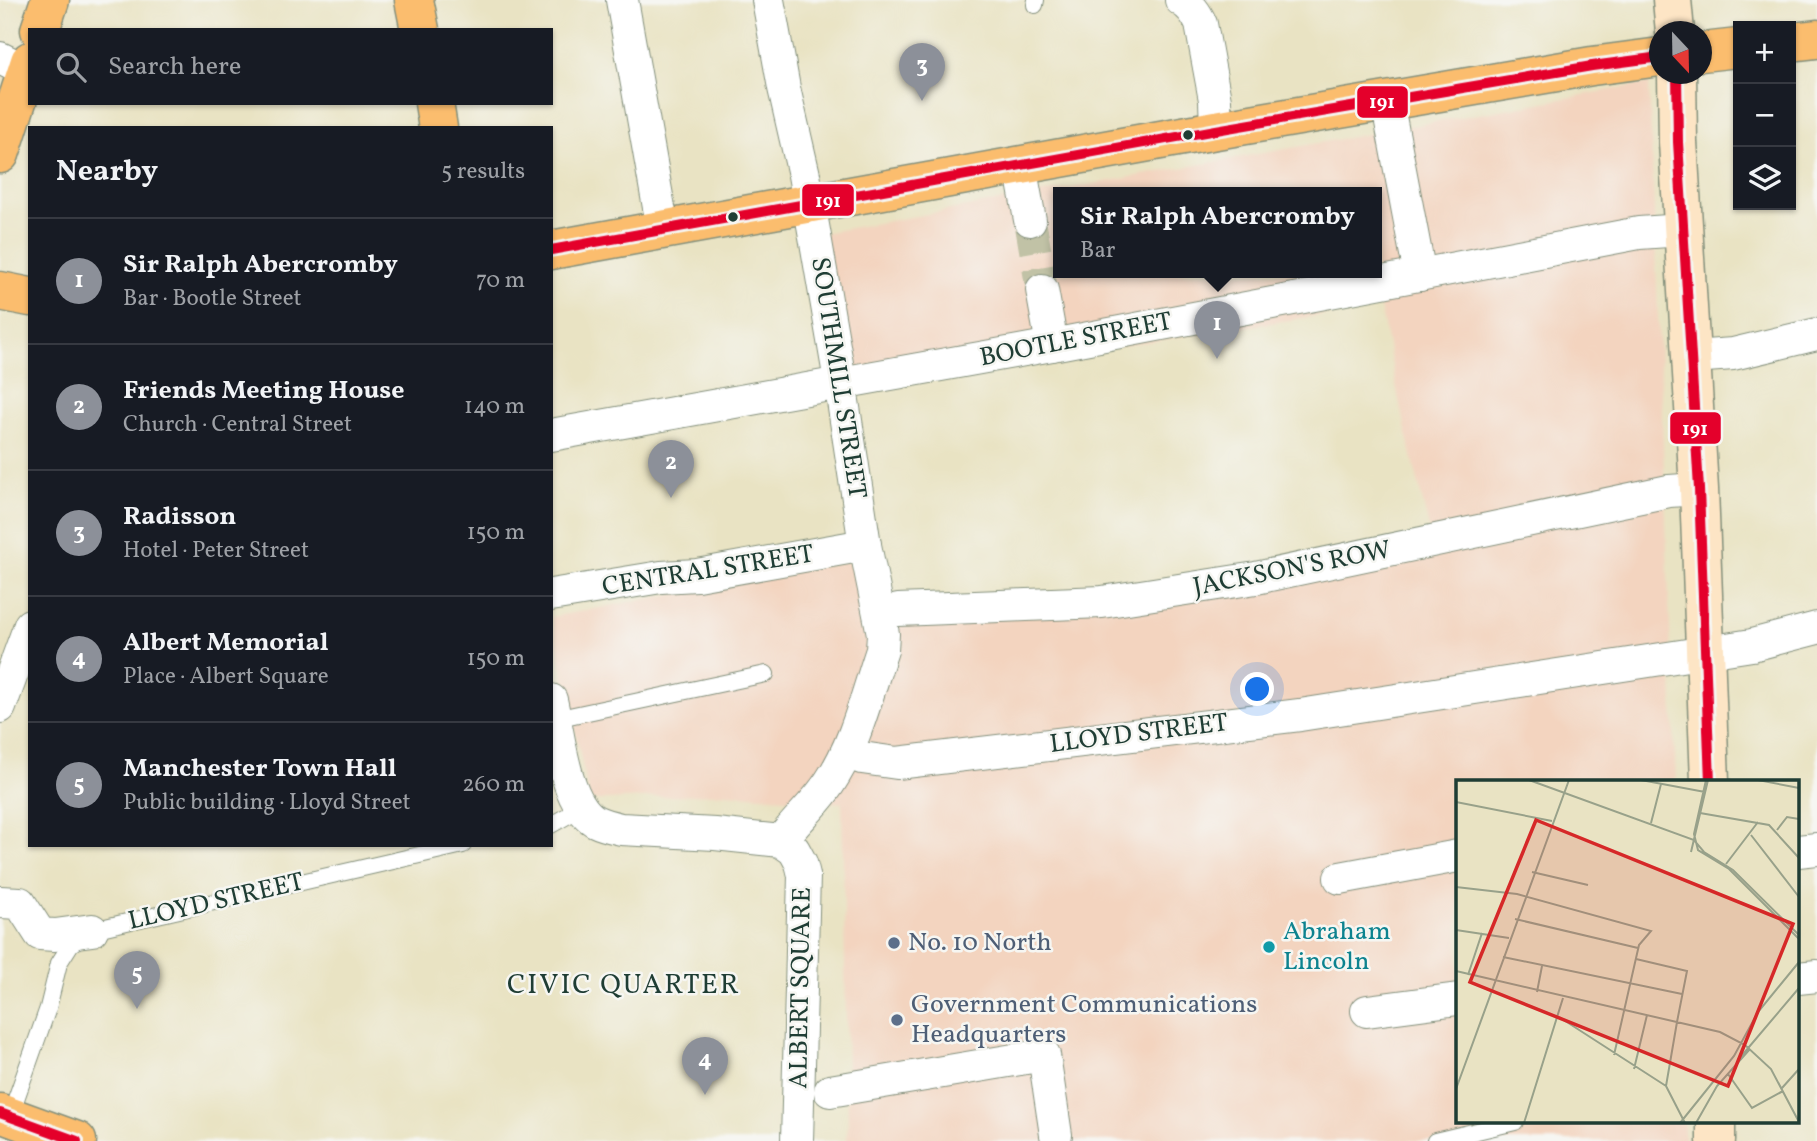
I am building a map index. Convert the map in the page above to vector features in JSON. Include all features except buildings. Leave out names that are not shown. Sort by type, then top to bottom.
[{"type":"main road","points":[[41,28],[50,0]]},
{"type":"main road","points":[[414,0],[420,28]]},
{"type":"main road","points":[[1796,41],[1817,39]]},
{"type":"main road","points":[[1712,51],[1733,49]]},
{"type":"main road","points":[[553,250],[1216,130],[1649,58]]},
{"type":"main road","points":[[0,154],[19,64]]},
{"type":"main road","points":[[434,105],[438,126]]},
{"type":"main road","points":[[0,292],[28,297]]},
{"type":"main road","points":[[5,1115],[77,1141]]},
{"type":"street","points":[[622,0],[663,230]]},
{"type":"street","name":"SOUTHMILL STREET","points":[[768,0],[809,202],[865,545],[883,634],[882,650],[847,753]]},
{"type":"street","points":[[1672,0],[1674,21]]},
{"type":"street","points":[[1190,2],[1201,24],[1215,100],[1216,130]]},
{"type":"street","points":[[1677,84],[1678,142],[1699,489],[1710,780]]},
{"type":"street","points":[[1387,101],[1420,275]]},
{"type":"street","points":[[1020,165],[1030,220]]},
{"type":"street","name":"BOOTLE STREET","points":[[553,435],[1052,345],[1639,233],[1683,230]]},
{"type":"street","points":[[1042,290],[1052,345]]},
{"type":"street","points":[[1692,357],[1733,354],[1817,334]]},
{"type":"street","name":"JACKSON'S ROW","points":[[880,614],[898,610],[1115,600],[1256,578],[1669,491],[1699,489]]},
{"type":"street","name":"CENTRAL STREET","points":[[553,596],[661,577],[697,575],[865,545]]},
{"type":"street","name":"LLOYD STREET","points":[[847,753],[897,763],[1300,715],[1706,653],[1752,645],[1817,628]]},
{"type":"street","points":[[0,707],[28,630]]},
{"type":"street","points":[[553,709],[567,778],[581,808],[593,820],[621,829],[781,841],[829,785],[847,753]]},
{"type":"street","name":"ALBERT SQUARE","points":[[781,841],[794,850],[804,875],[797,1141]]},
{"type":"street","points":[[1340,878],[1456,856]]},
{"type":"street","name":"LLOYD STREET","points":[[0,902],[20,903],[40,933],[55,935],[92,930]]},
{"type":"street","points":[[1367,1011],[1456,999]]},
{"type":"street","points":[[830,1091],[1044,1055],[1057,1138]]},
{"type":"lane","points":[[553,709],[766,674]]},
{"type":"lane","points":[[553,824],[581,808]]},
{"type":"lane","name":"LLOYD STREET","points":[[5,1115],[48,1008],[59,963],[71,944],[92,930],[454,847]]},
{"type":"lane","points":[[1435,1141],[1507,1124]]},
{"type":"shaded area","points":[[1649,83],[1676,780],[1456,780],[1456,1124],[1684,1124],[1684,1141],[846,1141],[848,1125],[842,803],[727,793],[590,801],[553,617],[849,561],[878,625],[1434,550],[1380,306],[851,388],[823,233],[1053,191],[1053,278],[1382,278],[1382,187],[1076,187]]},
{"type":"tunnel","points":[[1030,220],[1042,290]]},
{"type":"transit line","name":"191","points":[[553,250],[1216,130],[1649,58]]},
{"type":"transit line","name":"191","points":[[1677,84],[1678,142],[1699,489],[1710,780]]},
{"type":"transit line","name":"191","points":[[0,1113],[77,1141]]},
{"type":"place","name":"Radisson","points":[[922,101]]},
{"type":"place","name":"Sir Ralph Abercromby","points":[[1217,359]]},
{"type":"place","name":"Friends Meeting House","points":[[671,498]]},
{"type":"place","name":"No. 10 North","points":[[894,943]]},
{"type":"place","name":"Abraham Lincoln","points":[[1269,947]]},
{"type":"place","name":"Manchester Town Hall","points":[[137,1009]]},
{"type":"place","name":"Government Communications Headquarters","points":[[897,1020]]},
{"type":"place","name":"Albert Memorial","points":[[705,1095]]},
{"type":"district","name":"CIVIC QUARTER","points":[[624,985]]}]
